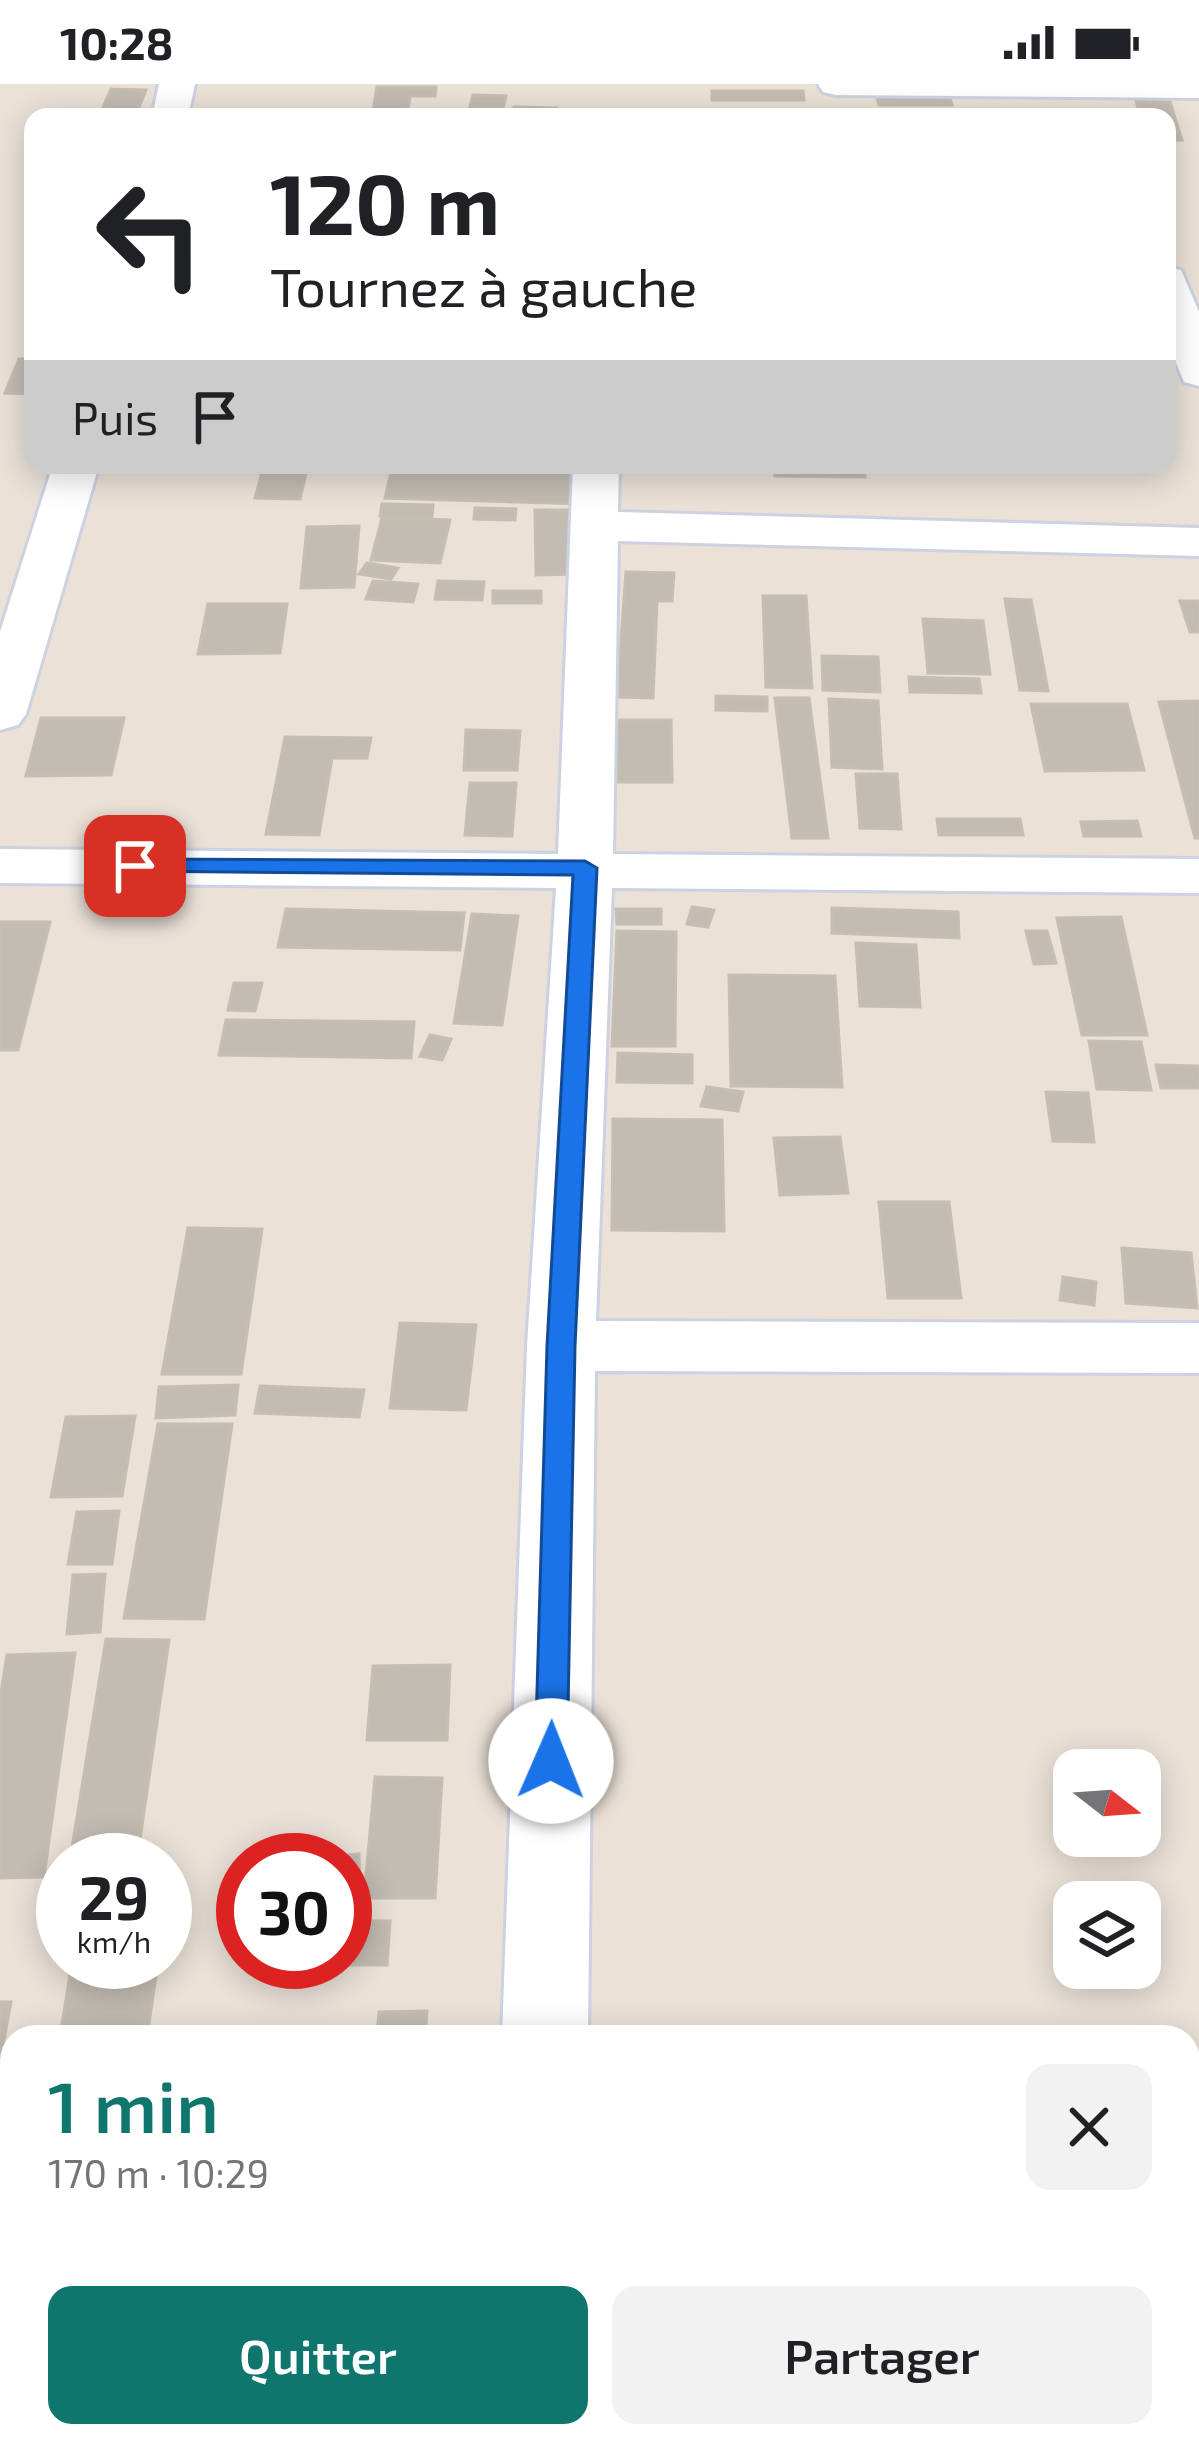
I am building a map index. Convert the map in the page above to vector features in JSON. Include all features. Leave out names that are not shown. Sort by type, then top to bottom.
[{"type":"street","points":[[836,84],[1104,96],[1199,87]]},
{"type":"street","points":[[1176,305],[1199,373]]},
{"type":"street","points":[[0,714],[38,526],[70,474]]},
{"type":"street","points":[[545,2025],[561,1346],[585,868],[596,496],[1199,542]]},
{"type":"street","points":[[0,866],[1199,876]]},
{"type":"street","points":[[561,1346],[1199,1348]]},
{"type":"building","points":[[377,87],[436,87],[435,96],[410,96],[408,108],[374,108]]},
{"type":"building","points":[[111,89],[146,90],[139,108],[103,108]]},
{"type":"building","points":[[712,91],[803,91],[804,100],[712,100]]},
{"type":"building","points":[[876,94],[949,94],[952,105],[879,105]]},
{"type":"building","points":[[473,95],[506,96],[503,108],[470,107]]},
{"type":"building","points":[[1136,101],[1170,102],[1172,108],[1138,108]]},
{"type":"building","points":[[19,359],[24,359],[24,394],[5,393]]},
{"type":"building","points":[[262,474],[306,474],[300,499],[255,498]]},
{"type":"building","points":[[391,474],[589,474],[585,504],[385,498]]},
{"type":"building","points":[[865,474],[865,477],[775,476]]},
{"type":"building","points":[[382,504],[433,505],[432,517],[380,516]]},
{"type":"building","points":[[475,508],[516,509],[515,520],[474,519]]},
{"type":"building","points":[[535,510],[580,510],[582,574],[536,575]]},
{"type":"building","points":[[382,518],[450,520],[440,563],[371,560]]},
{"type":"building","points":[[359,526],[354,587],[301,588],[307,527]]},
{"type":"building","points":[[367,563],[398,568],[391,579],[359,574]]},
{"type":"building","points":[[626,572],[674,573],[672,601],[657,601],[653,698],[617,697]]},
{"type":"building","points":[[373,581],[418,584],[413,602],[366,599]]},
{"type":"building","points":[[438,581],[484,582],[482,600],[435,599]]},
{"type":"building","points":[[493,591],[541,591],[541,603],[493,603]]},
{"type":"building","points":[[763,596],[806,596],[812,688],[766,687]]},
{"type":"building","points":[[1005,599],[1031,600],[1048,691],[1020,690]]},
{"type":"building","points":[[1180,601],[1199,601],[1199,632],[1190,632]]},
{"type":"building","points":[[208,604],[287,604],[280,653],[198,654]]},
{"type":"building","points":[[923,619],[983,621],[990,674],[928,673]]},
{"type":"building","points":[[822,656],[878,657],[880,692],[823,690]]},
{"type":"building","points":[[909,677],[979,679],[981,693],[910,692]]},
{"type":"building","points":[[716,696],[767,697],[767,711],[716,710]]},
{"type":"building","points":[[775,698],[809,698],[828,838],[792,838]]},
{"type":"building","points":[[829,699],[878,701],[882,769],[832,767]]},
{"type":"building","points":[[1199,701],[1199,838],[1195,838],[1159,702]]},
{"type":"building","points":[[1031,704],[1127,704],[1144,770],[1045,771]]},
{"type":"building","points":[[41,718],[124,718],[111,775],[26,776]]},
{"type":"building","points":[[609,720],[671,720],[672,782],[608,782]]},
{"type":"building","points":[[466,730],[520,731],[517,770],[464,770]]},
{"type":"building","points":[[285,737],[371,738],[367,758],[332,758],[319,835],[266,834]]},
{"type":"building","points":[[856,774],[897,774],[901,829],[860,828]]},
{"type":"building","points":[[470,783],[516,783],[512,836],[465,835]]},
{"type":"building","points":[[937,819],[1020,819],[1023,835],[939,835]]},
{"type":"building","points":[[1137,821],[1141,836],[1084,836],[1081,822]]},
{"type":"building","points":[[692,907],[714,910],[708,927],[687,924]]},
{"type":"building","points":[[832,908],[958,912],[959,938],[832,933]]},
{"type":"building","points":[[286,909],[464,913],[460,950],[278,947]]},
{"type":"building","points":[[616,909],[661,909],[661,924],[617,924]]},
{"type":"building","points":[[472,914],[518,916],[502,1025],[454,1023]]},
{"type":"building","points":[[1121,917],[1147,1035],[1082,1035],[1057,918]]},
{"type":"building","points":[[0,922],[50,922],[18,1050],[0,1050]]},
{"type":"building","points":[[617,931],[676,932],[675,1046],[612,1046]]},
{"type":"building","points":[[1026,931],[1047,931],[1056,963],[1034,964]]},
{"type":"building","points":[[856,943],[916,945],[920,1007],[860,1006]]},
{"type":"building","points":[[729,975],[835,976],[842,1087],[731,1086]]},
{"type":"building","points":[[234,983],[262,983],[255,1011],[228,1010]]},
{"type":"building","points":[[226,1020],[414,1022],[411,1058],[219,1055]]},
{"type":"building","points":[[430,1035],[451,1039],[442,1060],[420,1056]]},
{"type":"building","points":[[1089,1041],[1141,1042],[1151,1090],[1097,1089]]},
{"type":"building","points":[[618,1053],[692,1055],[692,1083],[617,1082]]},
{"type":"building","points":[[1156,1065],[1199,1066],[1199,1088],[1161,1088]]},
{"type":"building","points":[[707,1087],[743,1092],[738,1111],[701,1106]]},
{"type":"building","points":[[1046,1092],[1088,1093],[1094,1142],[1053,1141]]},
{"type":"building","points":[[613,1119],[722,1120],[724,1231],[612,1230]]},
{"type":"building","points":[[840,1137],[848,1193],[780,1195],[774,1138]]},
{"type":"building","points":[[879,1202],[949,1202],[961,1298],[888,1298]]},
{"type":"building","points":[[188,1228],[262,1229],[241,1374],[162,1374]]},
{"type":"building","points":[[1122,1248],[1191,1253],[1197,1308],[1126,1303]]},
{"type":"building","points":[[1063,1277],[1096,1282],[1094,1305],[1060,1300]]},
{"type":"building","points":[[400,1323],[476,1325],[466,1410],[390,1408]]},
{"type":"building","points":[[238,1385],[235,1415],[156,1418],[159,1387]]},
{"type":"building","points":[[260,1386],[364,1390],[359,1417],[255,1413]]},
{"type":"building","points":[[135,1416],[122,1496],[51,1497],[66,1417]]},
{"type":"building","points":[[158,1424],[232,1424],[204,1619],[124,1618]]},
{"type":"building","points":[[119,1511],[112,1564],[68,1564],[77,1512]]},
{"type":"building","points":[[105,1574],[100,1632],[67,1634],[73,1575]]},
{"type":"building","points":[[106,1639],[169,1640],[141,1833],[74,1833]]},
{"type":"building","points":[[75,1653],[50,1833],[36,1833],[36,1877],[0,1878],[0,1699],[7,1655]]},
{"type":"building","points":[[450,1665],[447,1740],[367,1740],[373,1666]]},
{"type":"building","points":[[375,1777],[442,1778],[435,1898],[372,1898],[370,1833]]},
{"type":"building","points":[[372,1921],[390,1921],[387,1965],[372,1965]]},
{"type":"building","points":[[68,1989],[154,1989],[149,2025],[62,2025]]},
{"type":"building","points":[[0,2002],[11,2002],[7,2025],[0,2025]]},
{"type":"building","points":[[427,2011],[426,2025],[378,2025],[379,2012]]},
{"type":"route","points":[[135,866],[585,868],[561,1346],[551,1761]]}]
